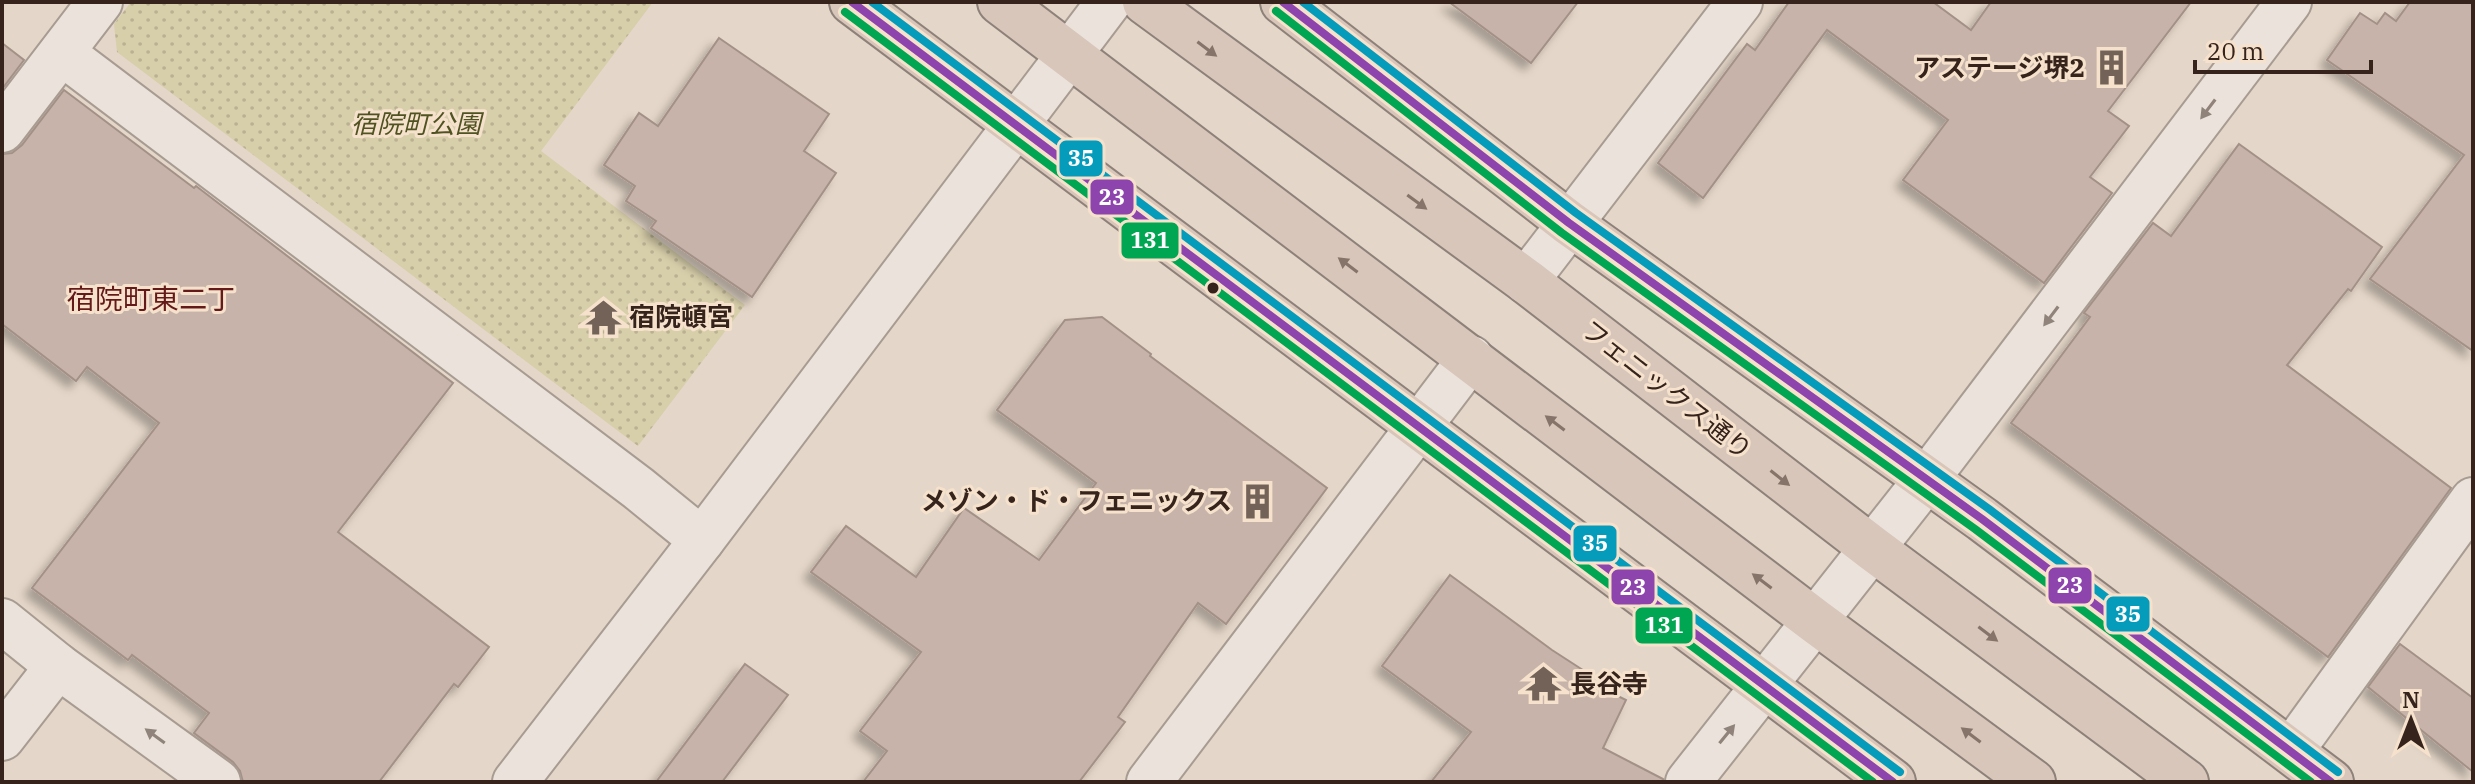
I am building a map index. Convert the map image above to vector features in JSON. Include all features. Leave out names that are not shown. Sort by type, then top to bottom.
[{"type":"highway","points":[[852,2],[1893,782]]},
{"type":"highway","points":[[1000,2],[1815,621],[2033,782]]},
{"type":"highway","name":"フェニックス通り","points":[[1145,2],[1526,281],[1872,548],[2186,782]]},
{"type":"highway","points":[[1283,2],[1569,223],[1926,480],[2331,782]]},
{"type":"street","points":[[2,130],[100,2]]},
{"type":"street","points":[[515,782],[1109,2]]},
{"type":"street","points":[[1526,281],[1740,2]]},
{"type":"street","points":[[1688,782],[1926,480],[2289,2]]},
{"type":"street","points":[[62,53],[613,469],[702,540]]},
{"type":"street","points":[[1149,782],[1471,358]]},
{"type":"street","points":[[2291,751],[2473,500]]},
{"type":"street","points":[[2,621],[58,666],[218,782]]},
{"type":"street","points":[[2,738],[58,666]]},
{"type":"green space","name":"宿院町公園","points":[[131,2],[653,2],[541,151],[745,305],[638,446],[117,52],[114,24]]},
{"type":"building","points":[[1449,2],[1578,2],[1531,63]]},
{"type":"building","points":[[1789,2],[1933,2],[1971,30],[1991,2],[2191,2],[2108,111],[2129,126],[2090,177],[2112,193],[2044,283],[1903,180],[1948,120],[1827,30],[1703,198],[1658,163],[1747,44],[1755,50]]},
{"type":"building","points":[[2410,2],[2473,2],[2473,351],[2370,279],[2464,155],[2327,60],[2360,13],[2377,24],[2385,13],[2396,21]]},
{"type":"building","points":[[719,38],[829,114],[804,151],[836,173],[752,297],[651,228],[656,221],[626,201],[635,186],[604,165],[639,113],[658,126]]},
{"type":"building","points":[[2,43],[24,60],[2,89]]},
{"type":"building","points":[[64,90],[194,188],[196,186],[453,383],[338,532],[489,647],[458,687],[454,684],[379,782],[243,782],[233,762],[194,733],[209,713],[132,655],[128,660],[32,588],[159,423],[87,367],[76,381],[2,324],[2,154],[12,153],[22,145]]},
{"type":"building","points":[[2239,144],[2382,247],[2351,291],[2348,289],[2287,365],[2451,488],[2328,657],[2011,423],[2090,317],[2084,313],[2153,223],[2171,236]]},
{"type":"building","points":[[1102,317],[1327,488],[1226,624],[1198,603],[1118,717],[1125,722],[1079,782],[863,782],[887,751],[860,731],[921,652],[811,572],[846,526],[916,577],[964,508],[1039,560],[1096,483],[997,410],[1065,320]]},
{"type":"building","points":[[1450,575],[1589,674],[1585,680],[1626,700],[1603,748],[1664,782],[1431,782],[1471,732],[1382,666]]},
{"type":"building","points":[[2400,644],[2473,698],[2473,772],[2368,687]]},
{"type":"building","points":[[745,664],[788,695],[722,782],[656,782]]},
{"type":"transit line","name":"23","points":[[852,2],[1893,782]]},
{"type":"transit line","name":"35","points":[[872,2],[1900,772]]},
{"type":"transit line","name":"23","points":[[1283,2],[1569,223],[1982,519],[2331,782]]},
{"type":"transit line","name":"35","points":[[1303,2],[1576,213],[1989,509],[2338,772]]},
{"type":"transit line","name":"131","points":[[1276,11],[1562,233],[1975,529],[2311,782]]},
{"type":"transit line","name":"131","points":[[845,12],[1873,782]]},
{"type":"place","name":"アステージ堺2","points":[[2111,68]]},
{"type":"place","name":"宿院頓宮","points":[[603,317]]},
{"type":"place","name":"メゾン・ド・フェニックス","points":[[1258,501]]},
{"type":"place","name":"長谷寺","points":[[1544,684]]},
{"type":"district","name":"宿院町東二丁","points":[[151,299]]}]
